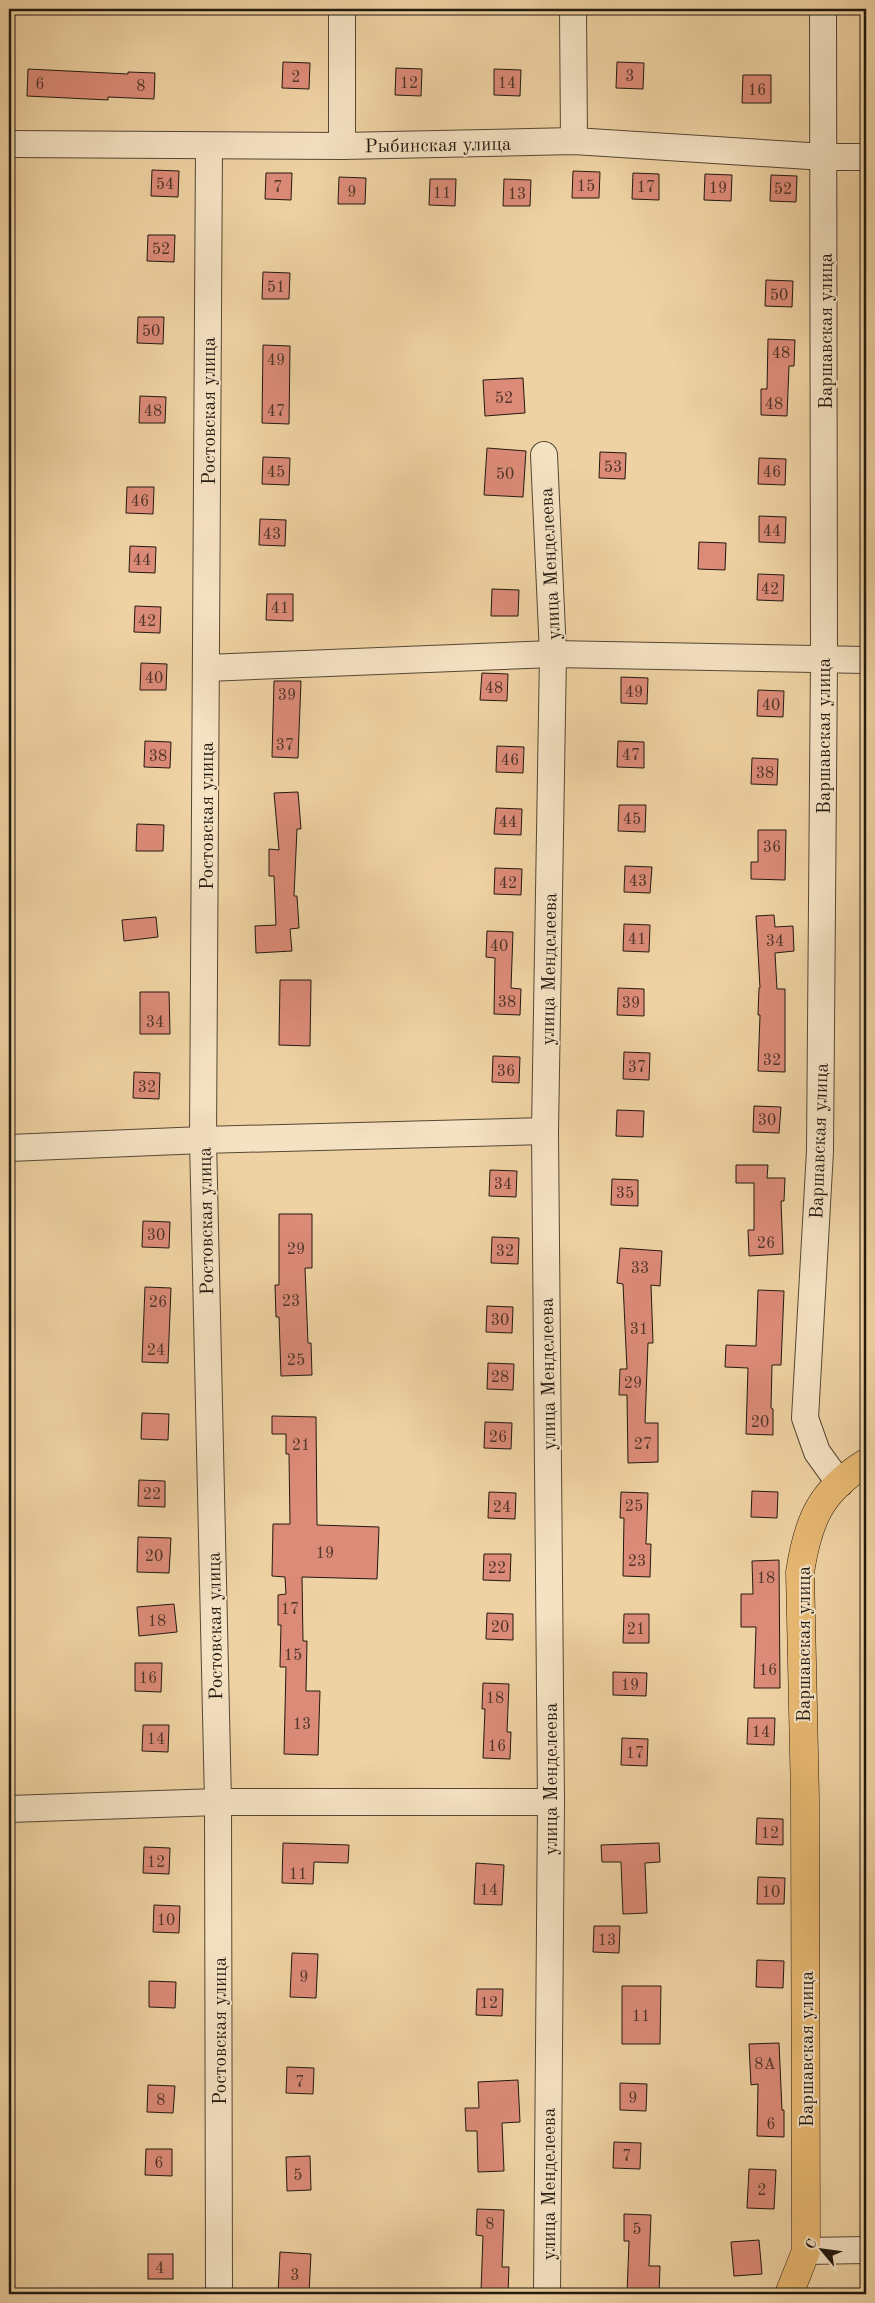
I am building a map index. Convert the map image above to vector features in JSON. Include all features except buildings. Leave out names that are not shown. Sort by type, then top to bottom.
[{"type":"main road","points":[[840,1484],[850,1473],[866,1463]]},
{"type":"main road","name":"Варшавская улица","points":[[806,2251],[805,1798],[800,1572],[804,1547],[819,1505],[840,1484]]},
{"type":"main road","points":[[789,2294],[806,2251]]},
{"type":"street","points":[[342,9],[342,146]]},
{"type":"street","points":[[573,9],[574,141]]},
{"type":"street","name":"Варшавская улица","points":[[823,9],[825,157],[824,659],[820,1151],[805,1418],[817,1452],[840,1484]]},
{"type":"street","name":"Рыбинская улица","points":[[9,144],[209,147],[574,141],[825,157],[866,157]]},
{"type":"street","name":"Ростовская улица","points":[[209,147],[203,1140],[218,1802],[219,2294]]},
{"type":"street","name":"улица Менделеева","points":[[544,455],[553,654],[545,1132],[551,1802],[547,2294]]},
{"type":"street","points":[[207,668],[553,654],[866,660]]},
{"type":"street","points":[[9,1148],[203,1140],[545,1132]]},
{"type":"street","points":[[9,1809],[218,1802],[551,1802]]},
{"type":"street","points":[[806,2251],[866,2250]]}]
